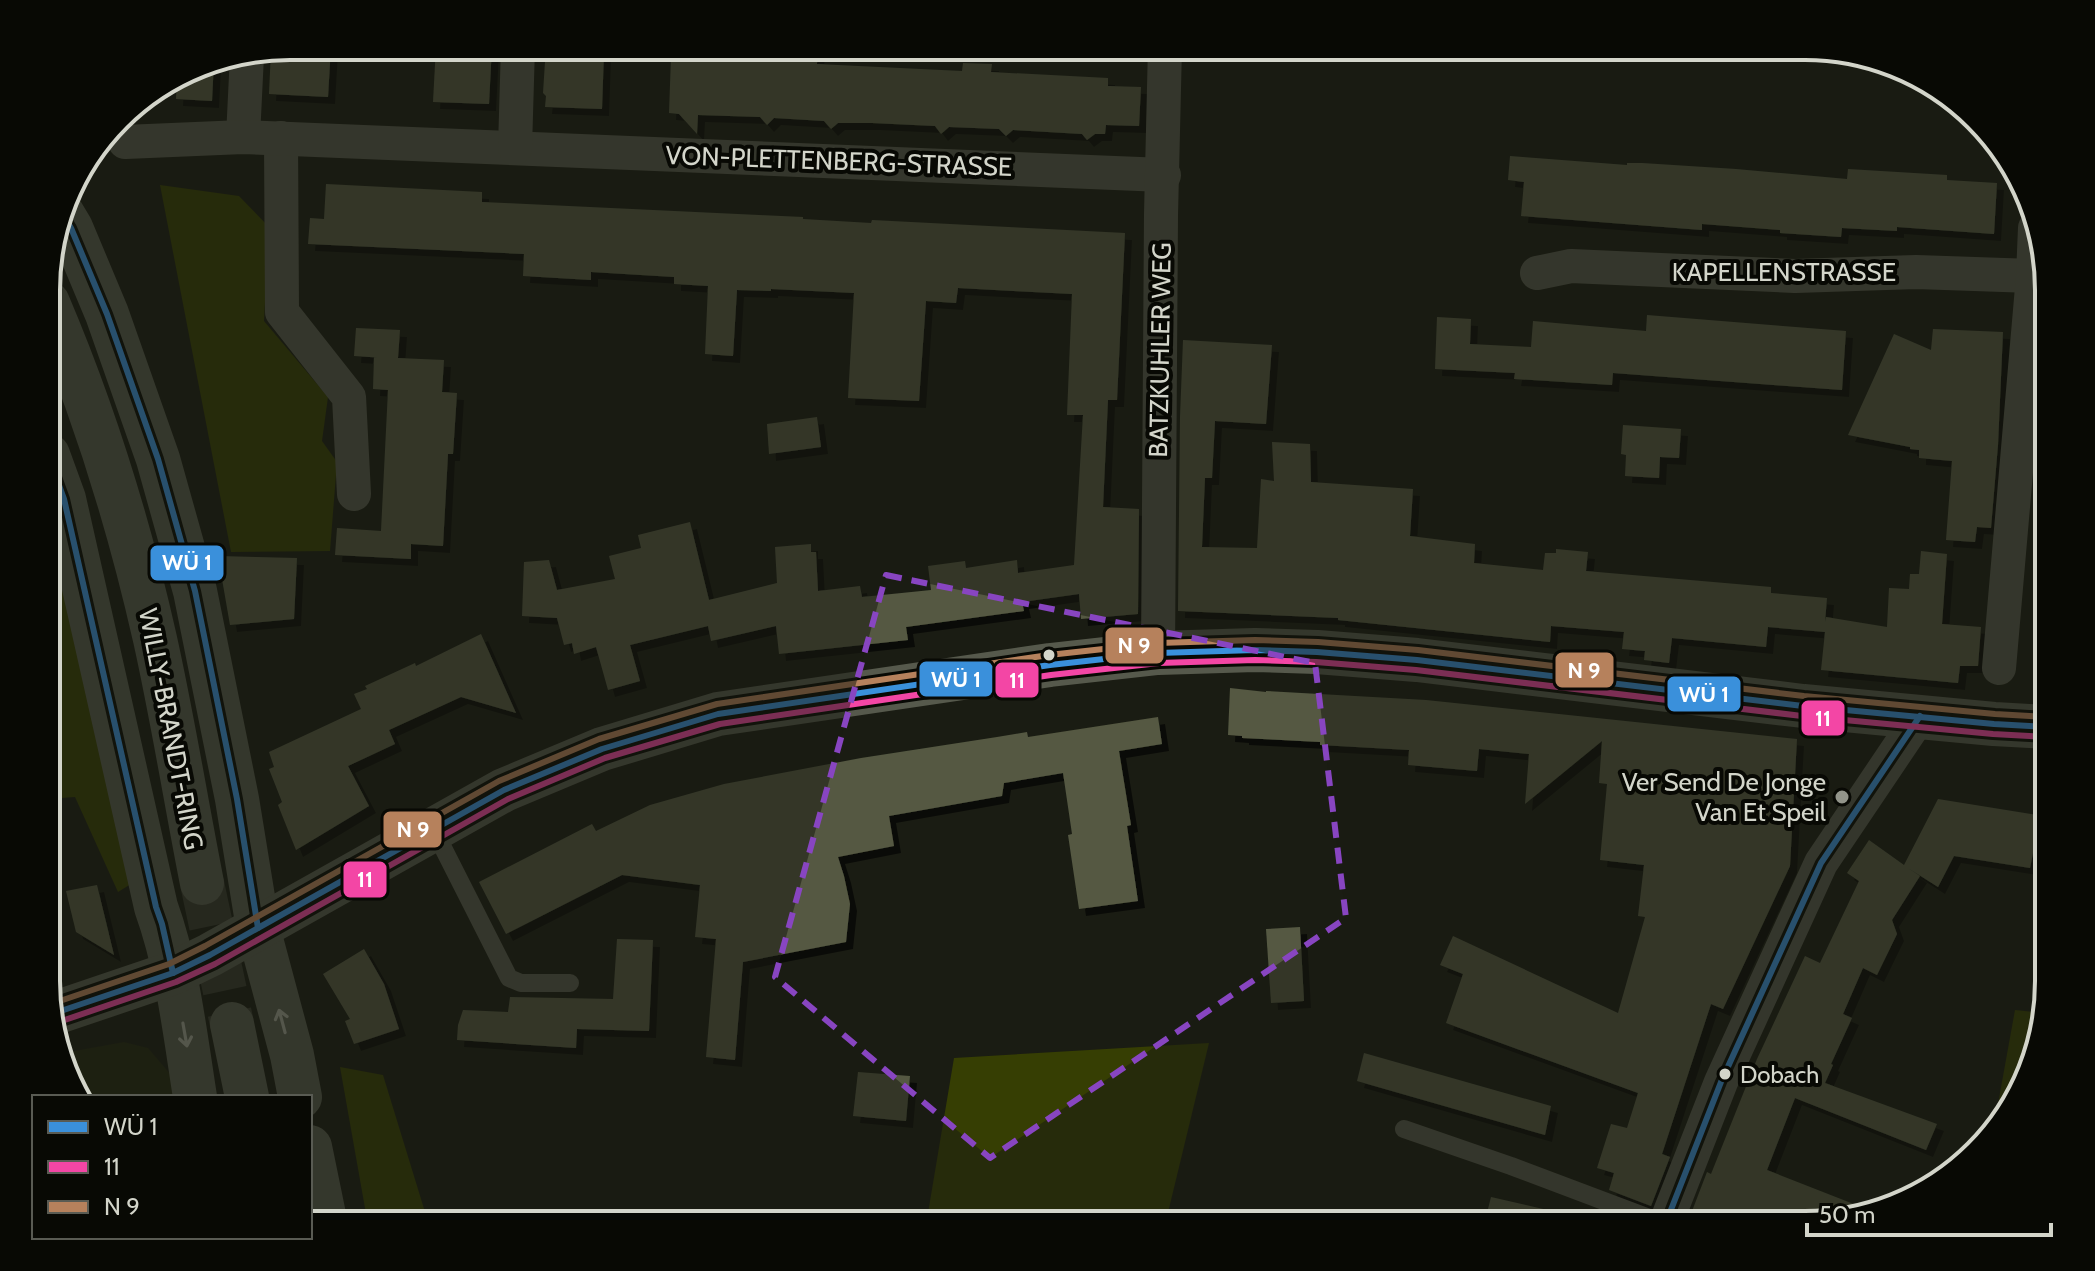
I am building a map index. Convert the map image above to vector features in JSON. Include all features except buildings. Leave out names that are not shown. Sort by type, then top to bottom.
[{"type":"main road","points":[[69,225],[118,343],[158,459],[195,591],[237,799],[258,928],[300,1095]]},
{"type":"main road","name":"WILLY-BRANDT-RING","points":[[60,335],[103,450],[125,521],[155,638],[202,883]]},
{"type":"main road","points":[[60,488],[173,973],[195,1095]]},
{"type":"main road","points":[[62,1011],[173,973],[504,790],[602,749],[718,714],[1050,665],[1158,653],[1255,650],[1403,659],[1803,706],[2035,726]]},
{"type":"main road","points":[[232,1024],[247,1095]]},
{"type":"main road","points":[[312,1157],[323,1211]]},
{"type":"street","points":[[515,148],[518,60]]},
{"type":"street","name":"BATZKUHLER WEG","points":[[1158,653],[1165,60]]},
{"type":"street","points":[[243,137],[247,65]]},
{"type":"street","points":[[281,138],[282,312],[349,397],[354,494]]},
{"type":"street","name":"VON-PLETTENBERG-STRASSE","points":[[125,142],[281,138],[1164,175]]},
{"type":"street","points":[[1999,668],[2034,264]]},
{"type":"street","name":"KAPELLENSTRASSE","points":[[1537,273],[1571,266],[1795,276],[1916,272],[2033,276]]},
{"type":"street","points":[[1670,1211],[1721,1082],[1821,863],[1920,716]]},
{"type":"lane","points":[[433,828],[509,978],[521,983],[570,983]]},
{"type":"lane","points":[[1404,1129],[1630,1211]]},
{"type":"highlighted area","points":[[886,575],[1315,663],[1346,918],[990,1158],[775,977]]},
{"type":"shaded area","points":[[124,1042],[148,1048],[172,1076],[176,1095],[91,1095],[71,1052]]},
{"type":"green space","points":[[160,185],[239,196],[269,227],[264,321],[328,397],[322,441],[337,462],[330,551],[231,552]]},
{"type":"green space","points":[[60,567],[131,884],[118,892],[75,797],[60,798]]},
{"type":"green space","points":[[2015,1010],[2033,1012],[2017,1069],[1998,1105]]},
{"type":"green space","points":[[1209,1043],[1168,1211],[928,1211],[954,1058]]},
{"type":"green space","points":[[340,1067],[383,1075],[425,1211],[366,1211]]},
{"type":"tunnel","points":[[202,883],[232,1024]]},
{"type":"transit line","points":[[69,225],[107,314],[158,459],[195,591],[237,799],[258,928]]},
{"type":"transit line","points":[[60,488],[173,973]]},
{"type":"transit line","points":[[61,1000],[169,964],[499,781],[599,739],[717,704],[1049,655],[1158,643],[1318,642],[1418,650],[1804,696],[2035,716]]},
{"type":"transit line","points":[[62,1011],[173,973],[504,790],[602,749],[718,714],[1050,665],[1158,653],[1317,652],[1417,660],[1803,706],[2035,726]]},
{"type":"transit line","name":"11","points":[[64,1020],[176,982],[215,964],[508,799],[605,758],[720,724],[1051,675],[1159,663],[1316,662],[1416,670],[1802,716],[2035,736]]},
{"type":"transit line","points":[[1670,1211],[1721,1082],[1821,863],[1920,716]]},
{"type":"place","name":"Ver Send De Jonge Van Et Speil","points":[[1842,797]]},
{"type":"place","name":"Dobach","points":[[1725,1074]]}]
